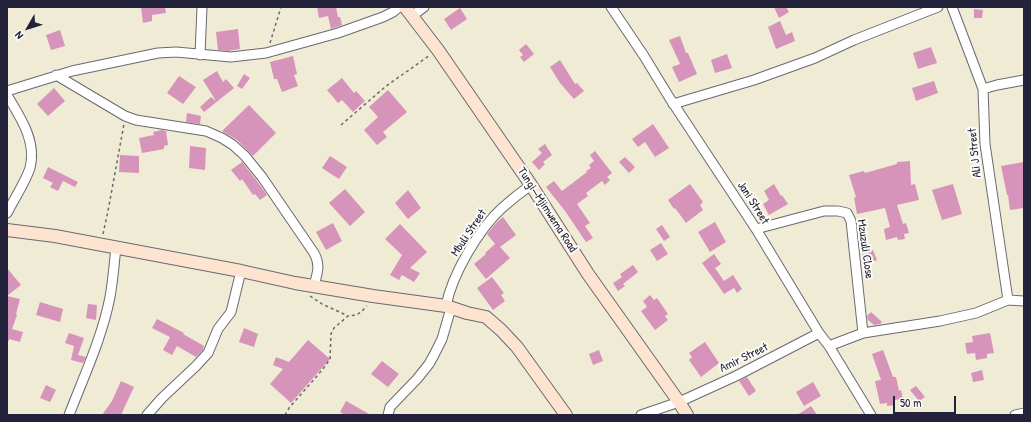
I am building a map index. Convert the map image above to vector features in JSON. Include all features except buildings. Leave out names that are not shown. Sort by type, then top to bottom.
[{"type":"street","points":[[200,55],[202,7]]},
{"type":"street","points":[[7,91],[56,75],[158,53],[176,52],[231,57],[266,53],[338,33],[383,17],[399,7]]},
{"type":"street","points":[[408,11],[424,7]]},
{"type":"street","name":"Jani Street","points":[[611,7],[756,229],[871,415]]},
{"type":"street","points":[[673,104],[754,80],[815,58],[854,40],[938,7]]},
{"type":"street","name":"Ali J Street","points":[[952,7],[983,89],[985,144],[1008,300]]},
{"type":"street","name":"Tungi—Mjimwema Road","points":[[408,11],[438,50],[531,185],[588,274],[687,415]]},
{"type":"street","points":[[56,75],[125,116],[136,120],[206,131],[233,145],[245,156],[262,177],[318,259],[319,266],[310,290]]},
{"type":"street","points":[[983,89],[1024,80]]},
{"type":"street","points":[[7,95],[25,126],[31,143],[32,157],[29,169],[7,213]]},
{"type":"street","name":"Mbuli Street","points":[[388,415],[390,407],[429,364],[442,340],[448,307],[448,296],[456,274],[468,252],[487,224],[502,208],[531,185]]},
{"type":"street","name":"Mzuzuli Close","points":[[756,229],[824,211],[838,211],[847,213],[851,221],[863,333]]},
{"type":"street","points":[[7,230],[55,236],[241,271],[310,290],[372,296],[448,307],[486,317],[517,347],[566,415]]},
{"type":"street","points":[[69,415],[103,325],[110,296],[116,248]]},
{"type":"street","points":[[147,415],[208,352],[218,329],[231,312],[241,271]]},
{"type":"street","points":[[829,346],[863,333],[940,321],[976,313],[1008,300],[1024,301]]},
{"type":"street","name":"Amir Street","points":[[641,415],[679,402],[736,376],[819,333]]},
{"type":"path","points":[[266,53],[280,7]]},
{"type":"path","points":[[341,125],[384,87],[438,50]]},
{"type":"path","points":[[101,245],[125,116]]},
{"type":"path","points":[[310,290],[322,304],[348,316]]},
{"type":"path","points":[[285,415],[289,408],[330,359],[331,334],[334,328],[348,316],[356,315],[361,312],[367,306],[372,296]]}]
